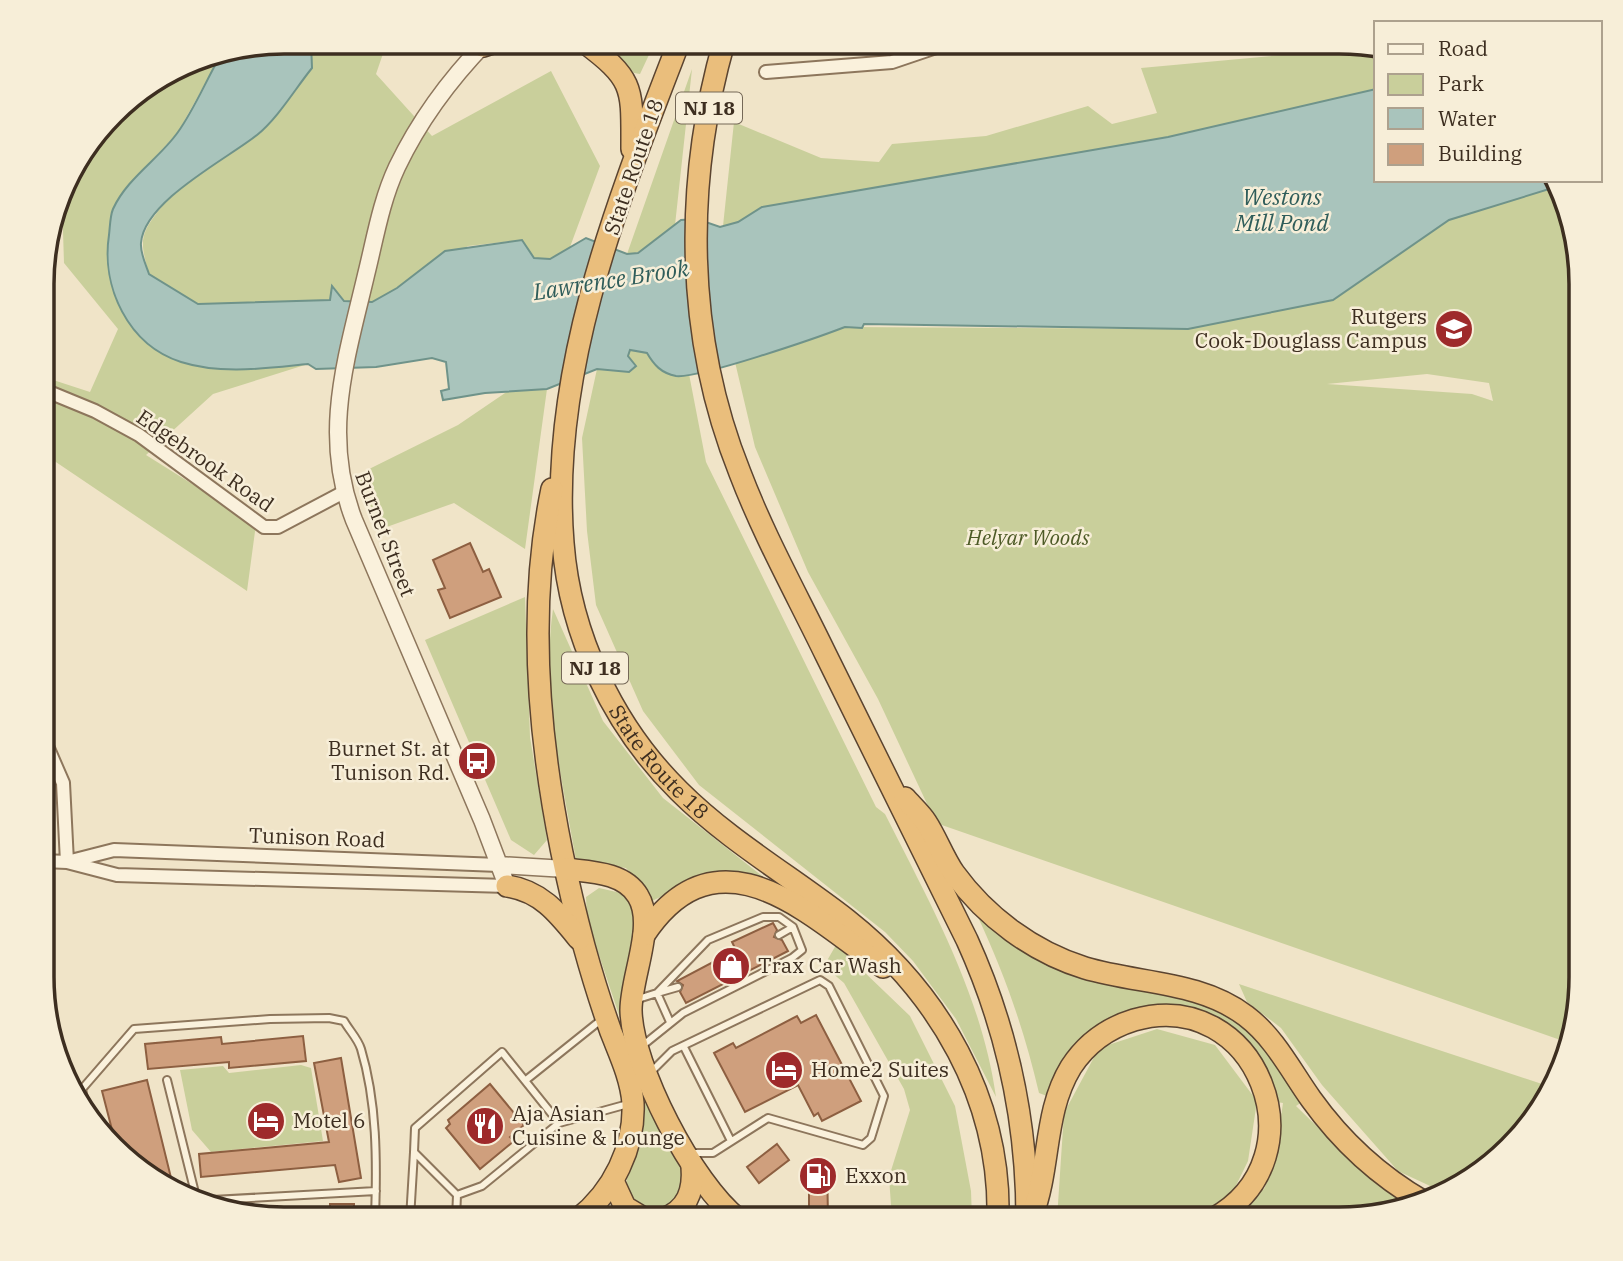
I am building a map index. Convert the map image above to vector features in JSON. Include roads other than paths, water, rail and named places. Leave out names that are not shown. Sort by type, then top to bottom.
[{"type":"highway","points":[[602,55],[615,65],[627,82],[632,106],[632,168]]},
{"type":"highway","name":"State Route 18","points":[[674,55],[620,203],[587,317],[564,432],[562,522],[569,584],[587,648],[622,719],[643,750],[679,791],[713,821],[862,933],[900,968],[925,998],[959,1051],[978,1093],[994,1153],[998,1207]]},
{"type":"highway","name":"NJ 18","points":[[721,55],[698,174],[696,255],[702,325],[716,398],[729,444],[762,524],[967,940],[998,1018],[1017,1096],[1028,1207]]},
{"type":"highway","points":[[564,432],[542,535],[539,628],[546,750],[566,869],[584,943],[628,1078],[633,1103],[629,1138],[614,1181],[592,1206]]},
{"type":"highway","points":[[885,775],[926,822],[958,878],[1004,925],[1036,947],[1085,968],[1200,992],[1238,1010],[1269,1038],[1321,1112],[1349,1145],[1380,1172],[1412,1194]]},
{"type":"highway","points":[[566,869],[608,875],[630,887],[644,909],[645,936],[632,1001],[638,1050],[688,1159],[724,1206]]},
{"type":"highway","points":[[645,936],[666,907],[692,888],[726,881],[750,884],[797,906],[925,998]]},
{"type":"highway","points":[[507,886],[525,889],[543,899],[584,943]]},
{"type":"highway","points":[[1034,1207],[1043,1187],[1050,1121],[1072,1066],[1087,1047],[1105,1033],[1139,1019],[1164,1016],[1204,1024],[1228,1038],[1254,1066],[1268,1097],[1270,1134],[1261,1169],[1241,1197],[1228,1207]]},
{"type":"highway","points":[[683,1206],[692,1186],[688,1159]]},
{"type":"highway","points":[[614,1181],[625,1206]]},
{"type":"street","name":"Burnet Street","points":[[478,55],[430,110],[398,164],[384,199],[344,372],[337,426],[338,461],[344,492],[507,886]]},
{"type":"street","points":[[766,72],[892,62],[913,55]]},
{"type":"street","name":"Edgebrook Road","points":[[54,394],[95,411],[139,435],[264,527],[278,527],[344,492]]},
{"type":"street","points":[[55,764],[63,783],[67,862]]},
{"type":"street","name":"Tunison Road","points":[[67,862],[114,850],[566,869]]},
{"type":"street","points":[[323,883],[324,859]]},
{"type":"street","name":"Tunison Road","points":[[55,861],[117,875],[323,883],[507,886]]},
{"type":"lane","points":[[638,1050],[670,1022],[792,958],[802,950],[793,927],[779,917],[763,917],[708,940],[657,993]]},
{"type":"lane","points":[[779,934],[793,927]]},
{"type":"lane","points":[[648,1075],[666,1055],[815,981],[822,981],[829,986],[884,1096],[871,1138],[863,1145],[768,1118],[713,1153],[688,1159]]},
{"type":"lane","points":[[632,1001],[678,987]]},
{"type":"lane","points":[[657,993],[670,1022]]},
{"type":"lane","points":[[526,1080],[606,1017]]},
{"type":"lane","points":[[83,1087],[134,1029],[270,1019],[329,1018],[344,1021],[361,1047],[378,1158],[375,1206]]},
{"type":"lane","points":[[684,1047],[731,1141]]},
{"type":"lane","points":[[411,1206],[415,1128],[502,1052],[559,1122]]},
{"type":"lane","points":[[167,1080],[193,1187]]},
{"type":"lane","points":[[457,1195],[482,1186],[559,1122],[633,1103]]},
{"type":"lane","points":[[414,1152],[457,1195],[457,1206]]},
{"type":"lane","points":[[227,1199],[376,1191]]},
{"type":"water","name":"Westons Mill Pond","points":[[270,55],[312,55],[312,68],[272,120],[257,135],[171,197],[146,227],[141,247],[149,274],[198,304],[330,300],[332,286],[344,301],[372,302],[397,288],[445,251],[522,240],[534,258],[550,259],[586,238],[627,254],[638,253],[681,220],[697,219],[720,227],[738,222],[762,207],[1168,137],[1374,89],[1374,182],[1544,182],[1547,190],[1449,220],[1333,300],[1188,329],[864,324],[862,328],[845,327],[759,356],[689,375],[676,376],[666,373],[655,365],[647,353],[630,350],[628,356],[636,366],[629,372],[597,369],[547,389],[485,393],[443,400],[441,391],[449,389],[446,362],[432,358],[376,367],[316,369],[308,364],[244,369],[212,368],[181,362],[162,354],[133,328],[114,294],[109,274],[111,215],[126,188],[162,151],[190,113],[216,65]]},
{"type":"place","name":"Rutgers Cook-Douglass Campus","points":[[1454,329]]},
{"type":"place","name":"Burnet St. at Tunison Rd.","points":[[477,761]]},
{"type":"place","name":"Trax Car Wash","points":[[731,966]]},
{"type":"place","name":"Home2 Suites","points":[[784,1070]]},
{"type":"place","name":"Motel 6","points":[[266,1121]]},
{"type":"place","name":"Aja Asian Cuisine & Lounge","points":[[485,1126]]},
{"type":"place","name":"Exxon","points":[[818,1176]]},
{"type":"water label","name":"Lawrence Brook","points":[[611,280]]},
{"type":"park label","name":"Helyar Woods","points":[[1028,538]]}]
